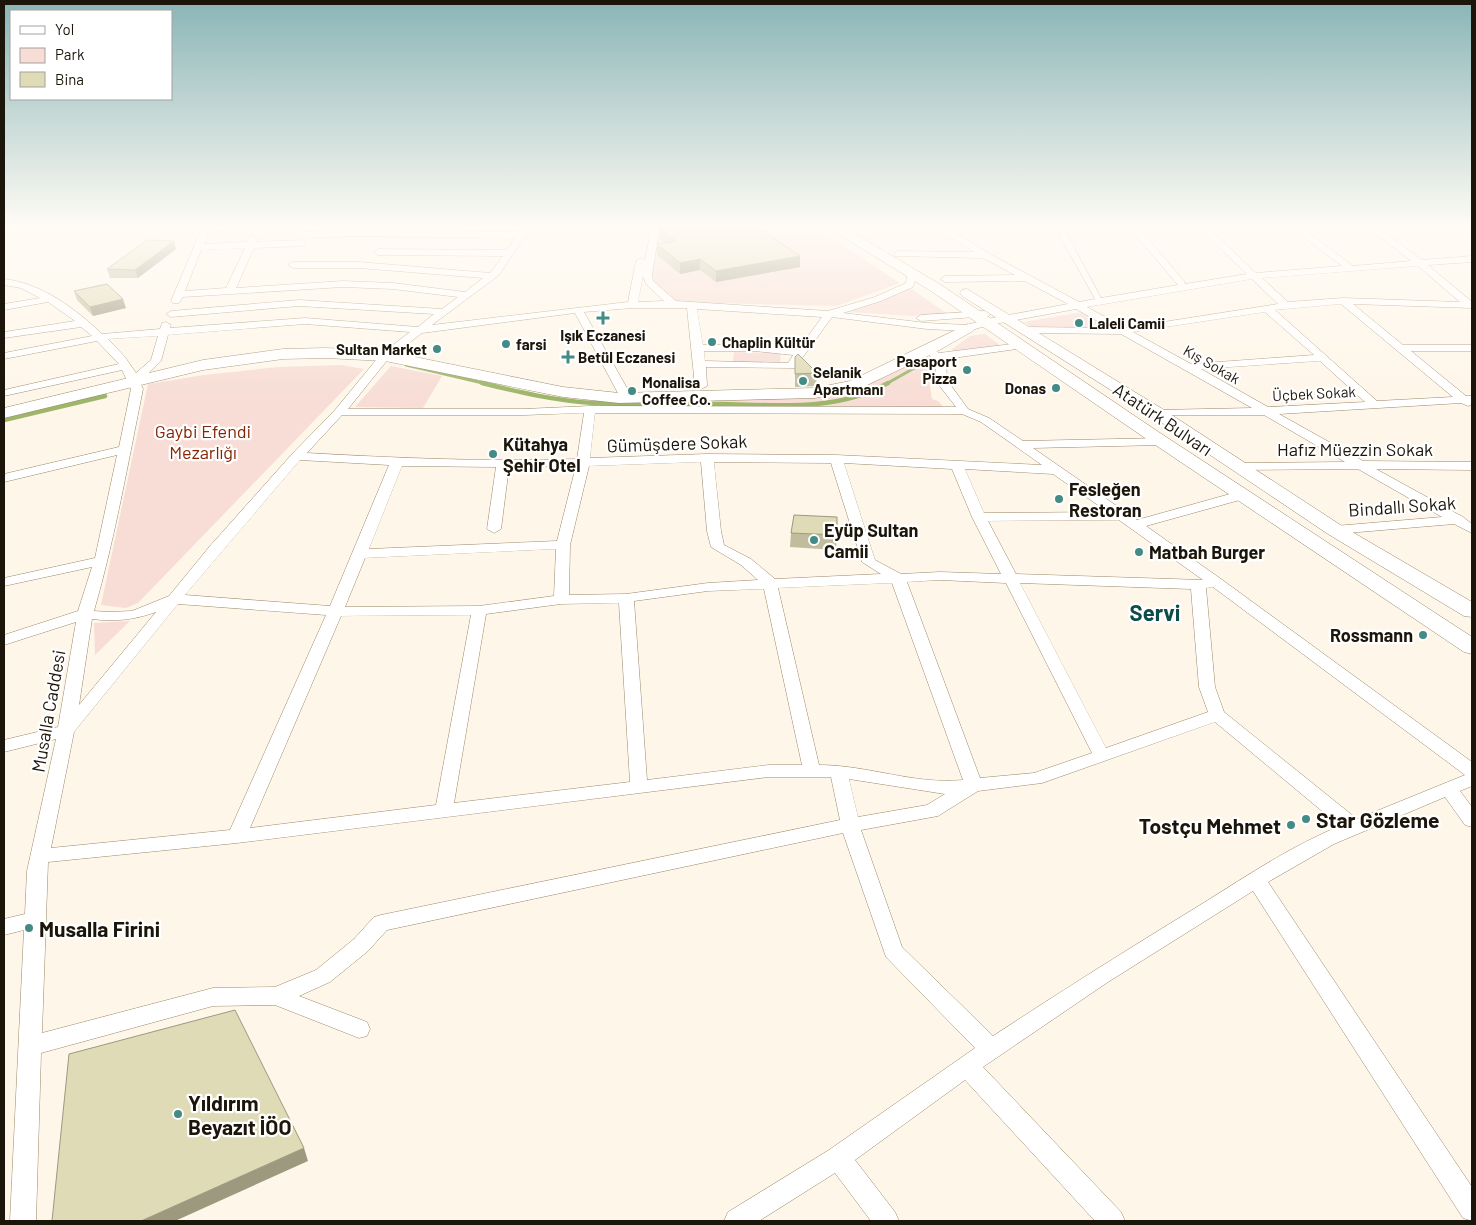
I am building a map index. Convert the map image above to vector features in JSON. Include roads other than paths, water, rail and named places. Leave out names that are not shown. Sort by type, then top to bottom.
[{"type":"main road","name":"Atatürk Bulvarı","points":[[923,282],[976,321],[1023,338],[1158,412],[1335,530],[1472,611]]},
{"type":"main road","name":"Atatürk Bulvarı","points":[[950,282],[1005,316],[1023,338],[1160,441],[1472,647]]},
{"type":"main road","points":[[4,413],[203,365],[283,354],[326,353],[385,356],[563,392],[626,397],[815,393],[855,385],[933,353],[976,321]]},
{"type":"street","points":[[5,282],[28,287],[85,323],[100,337],[135,380],[156,361],[163,333],[184,282]]},
{"type":"street","points":[[230,290],[234,282]]},
{"type":"street","points":[[179,294],[230,290],[248,282]]},
{"type":"street","points":[[339,282],[343,284],[393,286],[467,295]]},
{"type":"street","points":[[4,746],[66,731],[174,599],[297,456],[339,412],[385,356],[484,282]]},
{"type":"street","points":[[632,305],[637,282]]},
{"type":"street","points":[[649,282],[672,304]]},
{"type":"street","points":[[700,364],[791,366],[829,314],[878,299],[910,285],[911,282]]},
{"type":"street","name":"Kış Sokak","points":[[1035,282],[1189,367],[1472,529]]},
{"type":"street","points":[[1089,282],[1097,297]]},
{"type":"street","points":[[1072,304],[1097,297],[1192,282]]},
{"type":"street","points":[[4,356],[100,337],[305,321],[422,330],[632,305],[672,304],[829,314],[927,326],[976,321],[1212,282]]},
{"type":"street","points":[[1260,282],[1286,306]]},
{"type":"street","points":[[1443,282],[1471,305]]},
{"type":"street","points":[[4,307],[49,299]]},
{"type":"street","points":[[933,353],[1023,338],[1122,331],[1286,306],[1343,301],[1471,305]]},
{"type":"street","points":[[1343,301],[1470,402]]},
{"type":"street","points":[[171,314],[299,302],[445,312]]},
{"type":"street","points":[[692,306],[700,364],[700,386]]},
{"type":"street","points":[[1267,308],[1375,405]]},
{"type":"street","points":[[578,310],[626,397]]},
{"type":"street","points":[[860,317],[976,321],[1005,316]]},
{"type":"street","points":[[4,335],[85,323]]},
{"type":"street","points":[[698,348],[755,348],[800,353]]},
{"type":"street","points":[[1400,348],[1472,348]]},
{"type":"street","points":[[933,353],[941,360],[941,380],[964,411]]},
{"type":"street","points":[[1189,367],[1324,358]]},
{"type":"street","points":[[4,392],[125,366]]},
{"type":"street","name":"Musalla Caddesi","points":[[23,1221],[37,872],[66,731],[85,614],[101,561],[137,389],[135,380]]},
{"type":"street","name":"Üçbek Sokak","points":[[1158,412],[1265,411],[1470,402]]},
{"type":"street","points":[[339,412],[524,412],[590,409],[964,411],[985,420],[1136,525],[1472,771]]},
{"type":"street","points":[[560,600],[563,545],[583,464],[590,409]]},
{"type":"street","points":[[1022,445],[1160,441]]},
{"type":"street","points":[[4,478],[125,449]]},
{"type":"street","name":"Gümüşdere Sokak","points":[[297,456],[397,462],[583,464],[707,458],[836,459],[1058,470]]},
{"type":"street","points":[[707,458],[714,531],[718,548],[746,562],[770,583],[812,771]]},
{"type":"street","points":[[836,459],[869,562],[898,578],[974,785]]},
{"type":"street","points":[[237,836],[334,611],[361,554],[397,462]]},
{"type":"street","points":[[494,529],[503,463]]},
{"type":"street","points":[[957,466],[979,517],[1102,756]]},
{"type":"street","name":"Hafız Müezzin Sokak","points":[[1238,467],[1472,466]]},
{"type":"street","points":[[1136,525],[1242,495]]},
{"type":"street","points":[[979,517],[1123,516]]},
{"type":"street","name":"Bindallı Sokak","points":[[1335,530],[1472,520]]},
{"type":"street","points":[[361,554],[563,545]]},
{"type":"street","points":[[4,582],[101,561]]},
{"type":"street","points":[[4,640],[85,614],[108,617],[134,615],[174,599],[334,611],[479,610],[560,600],[626,598],[708,587],[940,576],[1198,585],[1216,582]]},
{"type":"street","points":[[1198,585],[1207,687],[1217,715],[1355,828]]},
{"type":"street","points":[[626,598],[639,786]]},
{"type":"street","points":[[444,810],[479,610]]},
{"type":"street","points":[[40,856],[237,836],[769,771],[839,771],[945,788],[1036,779],[1217,715]]},
{"type":"street","points":[[839,771],[850,825],[893,951],[991,1049]]},
{"type":"street","points":[[737,1221],[838,1158],[991,1049],[1102,976],[1256,880],[1327,839],[1472,779]]},
{"type":"street","points":[[29,1046],[213,997],[276,996],[323,976],[361,945],[381,923],[850,825],[932,811],[974,785]]},
{"type":"street","points":[[1448,789],[1472,820]]},
{"type":"street","points":[[1256,880],[1472,1209]]},
{"type":"street","points":[[4,927],[35,920]]},
{"type":"street","points":[[276,996],[360,1029]]},
{"type":"street","points":[[967,1066],[1112,1221]]},
{"type":"street","points":[[838,1158],[886,1221]]},
{"type":"waterway","points":[[406,365],[487,384]]},
{"type":"waterway","points":[[887,384],[918,366]]},
{"type":"waterway","points":[[482,383],[523,393],[580,402],[785,405],[806,405],[848,399],[887,384]]},
{"type":"waterway","points":[[4,420],[105,396]]},
{"type":"place","name":"Işık Eczanesi","points":[[603,318]]},
{"type":"place","name":"Laleli Camii","points":[[1079,323]]},
{"type":"place","name":"Chaplin Kültür","points":[[712,342]]},
{"type":"place","name":"farsi","points":[[506,344]]},
{"type":"place","name":"Sultan Market","points":[[437,349]]},
{"type":"place","name":"Betül Eczanesi","points":[[568,357]]},
{"type":"place","name":"Pasaport Pizza","points":[[967,370]]},
{"type":"place","name":"Selanik Apartmanı","points":[[803,381]]},
{"type":"place","name":"Donas","points":[[1056,388]]},
{"type":"place","name":"Monalisa Coffee Co.","points":[[632,391]]},
{"type":"place","name":"Kütahya Şehir Otel","points":[[493,454]]},
{"type":"place","name":"Fesleğen Restoran","points":[[1059,499]]},
{"type":"place","name":"Eyüp Sultan Camii","points":[[814,540]]},
{"type":"place","name":"Matbah Burger","points":[[1139,552]]},
{"type":"place","name":"Rossmann","points":[[1423,635]]},
{"type":"place","name":"Star Gözleme","points":[[1306,819]]},
{"type":"place","name":"Tostçu Mehmet","points":[[1291,825]]},
{"type":"place","name":"Musalla Firini","points":[[29,928]]},
{"type":"place","name":"Yıldırım Beyazıt İÖO","points":[[178,1114]]},
{"type":"district","name":"Servi","points":[[1155,612]]},
{"type":"park label","name":"Gaybi Efendi Mezarlığı","points":[[203,441]]}]
